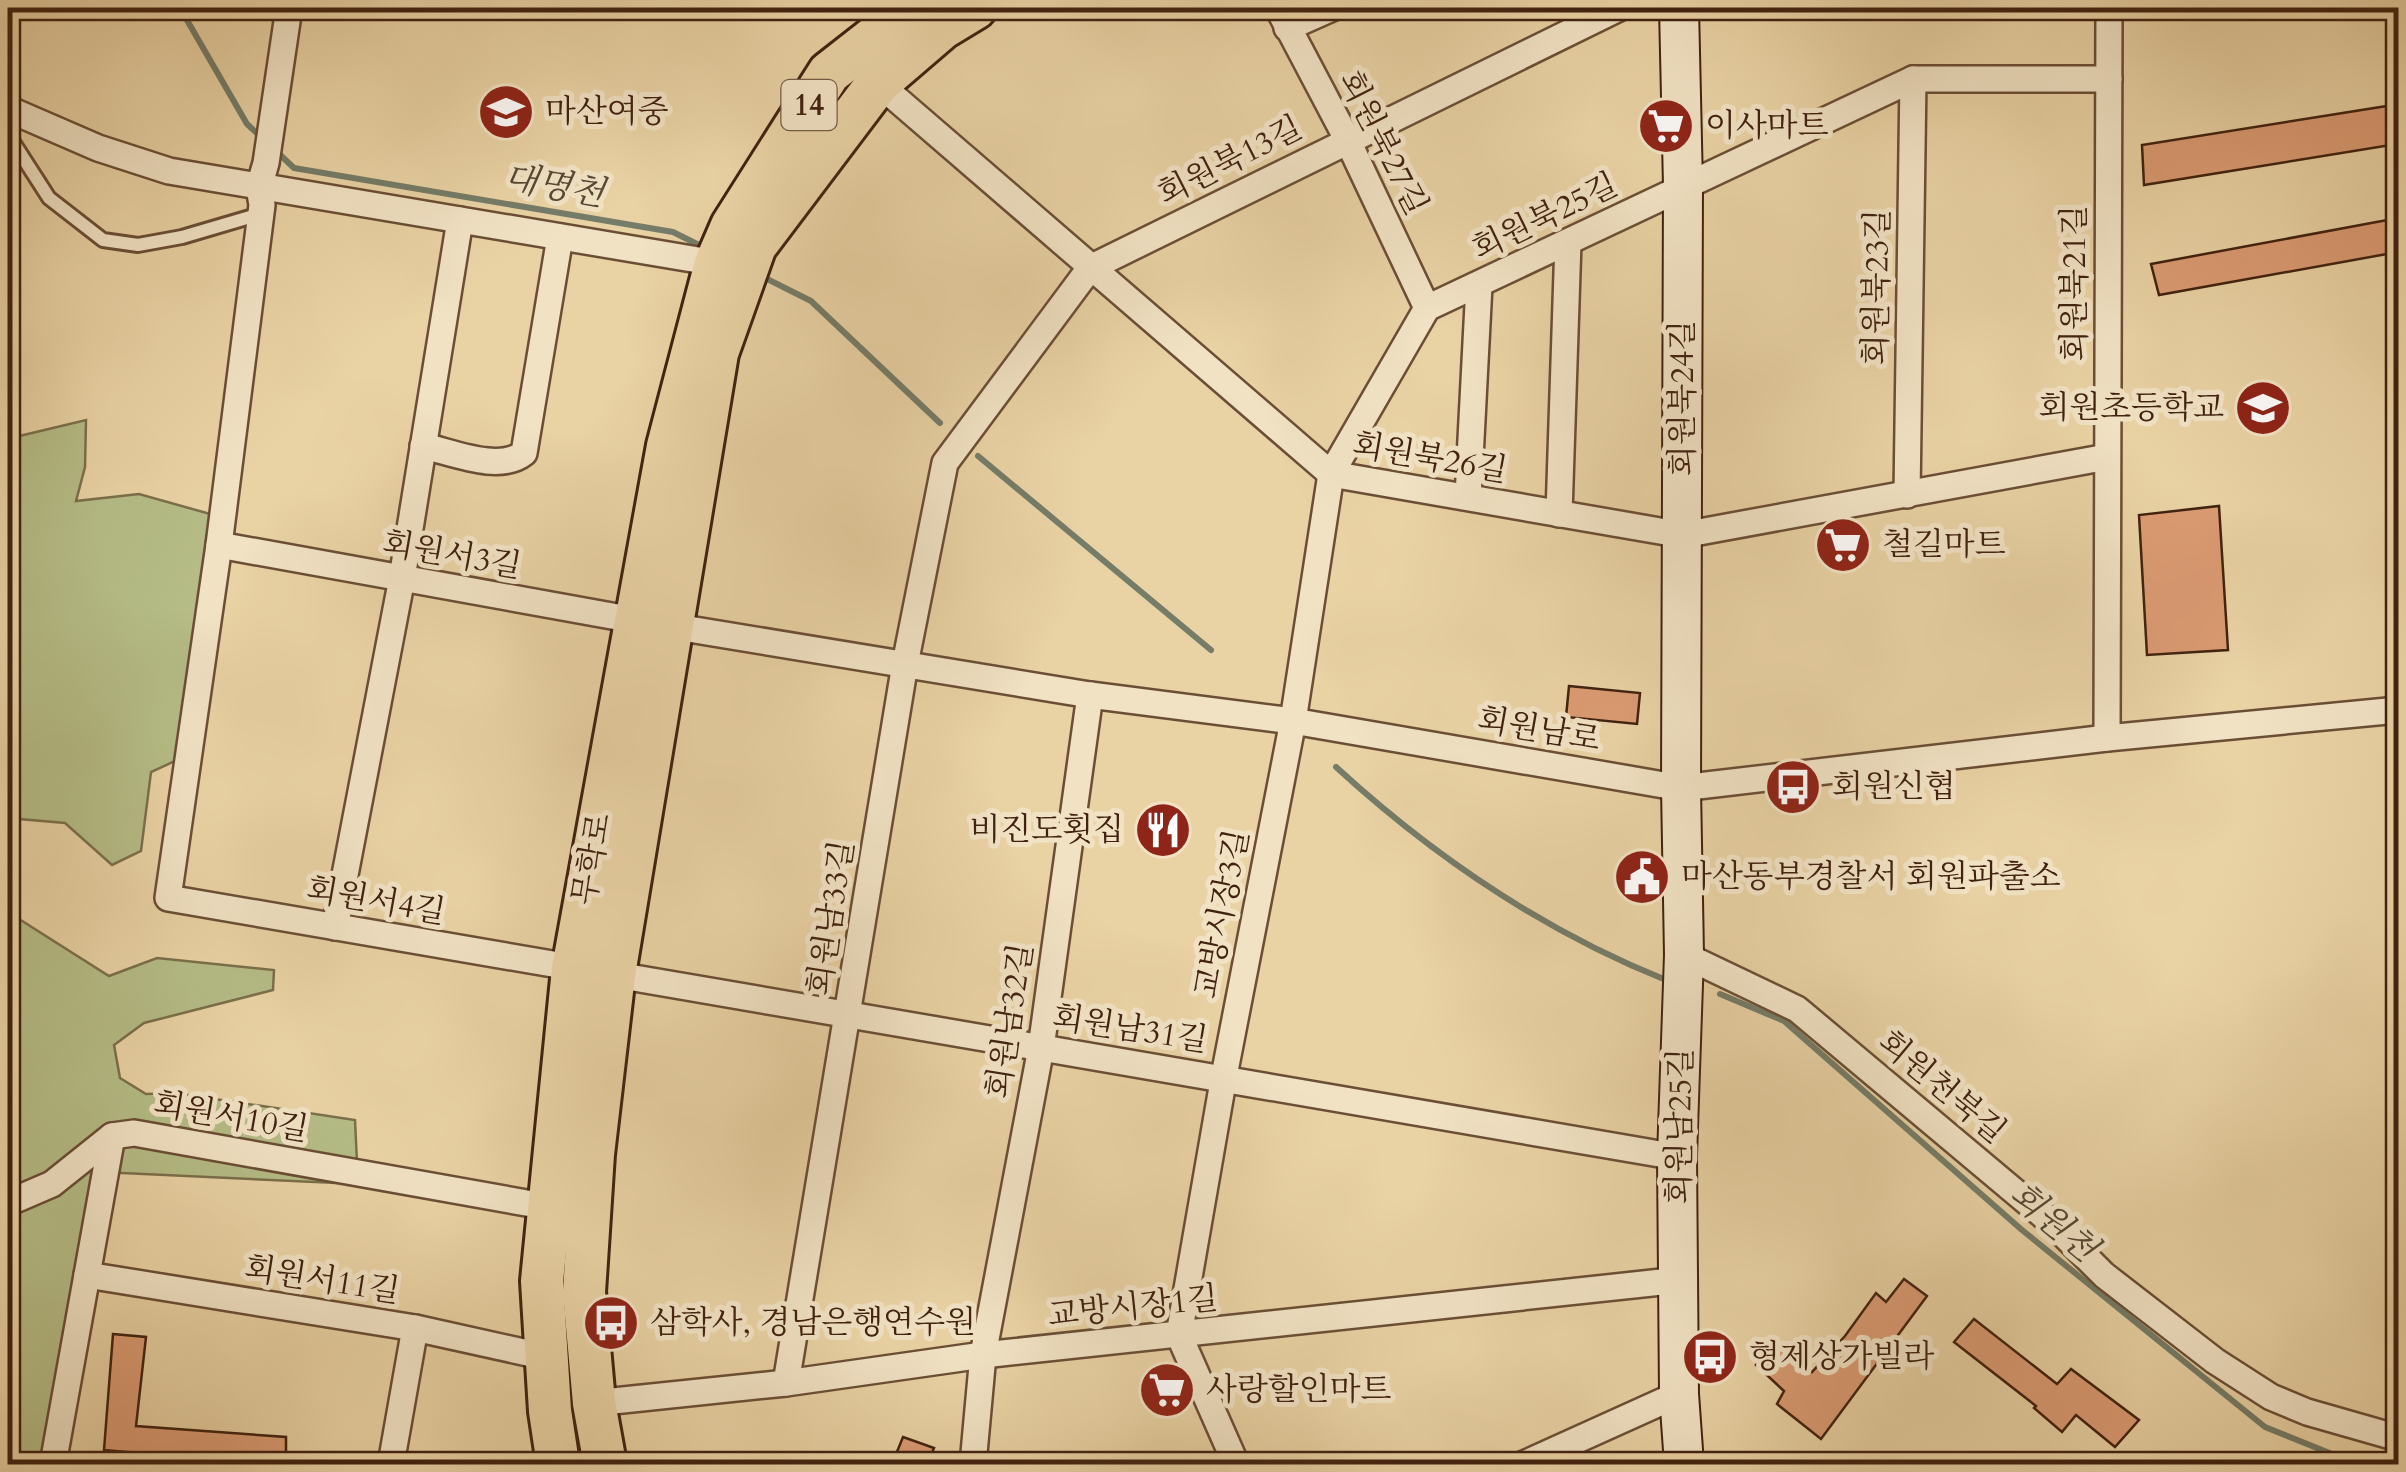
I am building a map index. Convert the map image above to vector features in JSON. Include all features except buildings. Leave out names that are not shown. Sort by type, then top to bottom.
[{"type":"main road","name":"무학로","points":[[558,1464],[542,1282],[548,1206],[654,623],[668,446],[737,252],[829,73],[912,8]]},
{"type":"main road","name":"무학로","points":[[737,252],[878,83],[942,28],[976,8]]},
{"type":"main road","name":"회원북24길","points":[[1679,8],[1683,186],[1680,788]]},
{"type":"main road","name":"회원남25길","points":[[1680,788],[1684,954],[1677,1157],[1679,1394],[1684,1464]]},
{"type":"main road","name":"무학로","points":[[593,971],[593,1154],[584,1292],[594,1403],[605,1464]]},
{"type":"street","points":[[218,545],[262,175],[290,8]]},
{"type":"street","points":[[1283,18],[1332,8]]},
{"type":"street","name":"회원북13길","points":[[945,463],[1090,268],[1619,8]]},
{"type":"street","name":"회원북21길","points":[[2106,738],[2109,8]]},
{"type":"street","name":"회원북27길","points":[[1283,18],[1347,139],[1427,308]]},
{"type":"street","name":"회원북25길","points":[[1427,308],[1913,79],[2108,80]]},
{"type":"street","name":"회원북23길","points":[[1907,495],[1913,79]]},
{"type":"street","name":"회원북26길","points":[[878,83],[1331,474],[1683,535],[2107,457]]},
{"type":"street","points":[[8,109],[98,148],[151,165],[262,175],[460,220],[560,237],[737,252]]},
{"type":"street","points":[[334,927],[402,578],[460,220]]},
{"type":"street","points":[[423,446],[501,463],[524,454],[560,237]]},
{"type":"street","points":[[1559,514],[1568,242]]},
{"type":"street","points":[[1468,497],[1480,285]]},
{"type":"street","points":[[1293,721],[1331,474],[1427,308]]},
{"type":"street","name":"회원남33길","points":[[786,1384],[905,664],[945,463]]},
{"type":"street","name":"회원서3길","points":[[218,545],[654,623]]},
{"type":"street","name":"회원서4길","points":[[218,545],[168,898],[593,971]]},
{"type":"street","name":"회원남로","points":[[654,623],[1090,695],[1293,721],[1680,788],[2106,738],[2398,710]]},
{"type":"street","name":"회원남32길","points":[[973,1464],[983,1356],[1040,1048],[1090,695]]},
{"type":"street","name":"교방시장3길","points":[[1179,1334],[1293,721]]},
{"type":"street","name":"회원천북길","points":[[1684,954],[1797,1008],[2051,1222],[2104,1274],[2215,1361],[2271,1398],[2398,1438]]},
{"type":"street","name":"회원남31길","points":[[593,971],[1224,1076],[1677,1157]]},
{"type":"street","name":"회원서10길","points":[[54,1464],[112,1136],[134,1133],[548,1206]]},
{"type":"street","points":[[8,1203],[52,1184],[112,1136]]},
{"type":"street","name":"회원서11길","points":[[87,1274],[414,1328],[546,1357]]},
{"type":"street","name":"교방시장1길","points":[[594,1403],[1680,1280]]},
{"type":"street","points":[[392,1464],[414,1328]]},
{"type":"street","points":[[1179,1334],[1236,1464]]},
{"type":"street","points":[[1524,1464],[1679,1394]]},
{"type":"lane","points":[[8,140],[49,198],[103,240],[138,245],[182,237],[260,214]]},
{"type":"green space","points":[[86,420],[85,467],[76,501],[139,494],[228,519],[188,755],[151,772],[141,851],[112,865],[65,823],[8,818],[8,434],[11,438]]},
{"type":"green space","points":[[8,912],[109,976],[157,958],[274,970],[273,990],[144,1023],[114,1045],[120,1078],[146,1094],[175,1093],[355,1120],[358,1184],[101,1172],[47,1464],[8,1464]]},
{"type":"waterway","name":"대명천","points":[[180,8],[247,124],[261,137]]},
{"type":"waterway","name":"대명천","points":[[274,149],[294,168],[673,232],[705,248]]},
{"type":"waterway","name":"대명천","points":[[761,276],[811,301],[940,423]]},
{"type":"waterway","points":[[978,456],[1211,650]]},
{"type":"waterway","points":[[1336,767],[1411,831],[1491,888],[1576,938],[1666,980]]},
{"type":"waterway","name":"회원천","points":[[1720,994],[1784,1021],[2022,1230],[2265,1427],[2347,1460],[2369,1464]]},
{"type":"place","name":"마산여중","points":[[506,112]]},
{"type":"place","name":"이사마트","points":[[1666,126]]},
{"type":"place","name":"회원초등학교","points":[[2263,408]]},
{"type":"place","name":"철길마트","points":[[1843,545]]},
{"type":"place","name":"회원신협","points":[[1793,787]]},
{"type":"place","name":"비진도횟집","points":[[1163,830]]},
{"type":"place","name":"마산동부경찰서 회원파출소","points":[[1642,877]]},
{"type":"place","name":"삼학사, 경남은행연수원","points":[[611,1323]]},
{"type":"place","name":"형제상가빌라","points":[[1710,1357]]},
{"type":"place","name":"사랑할인마트","points":[[1167,1390]]}]
